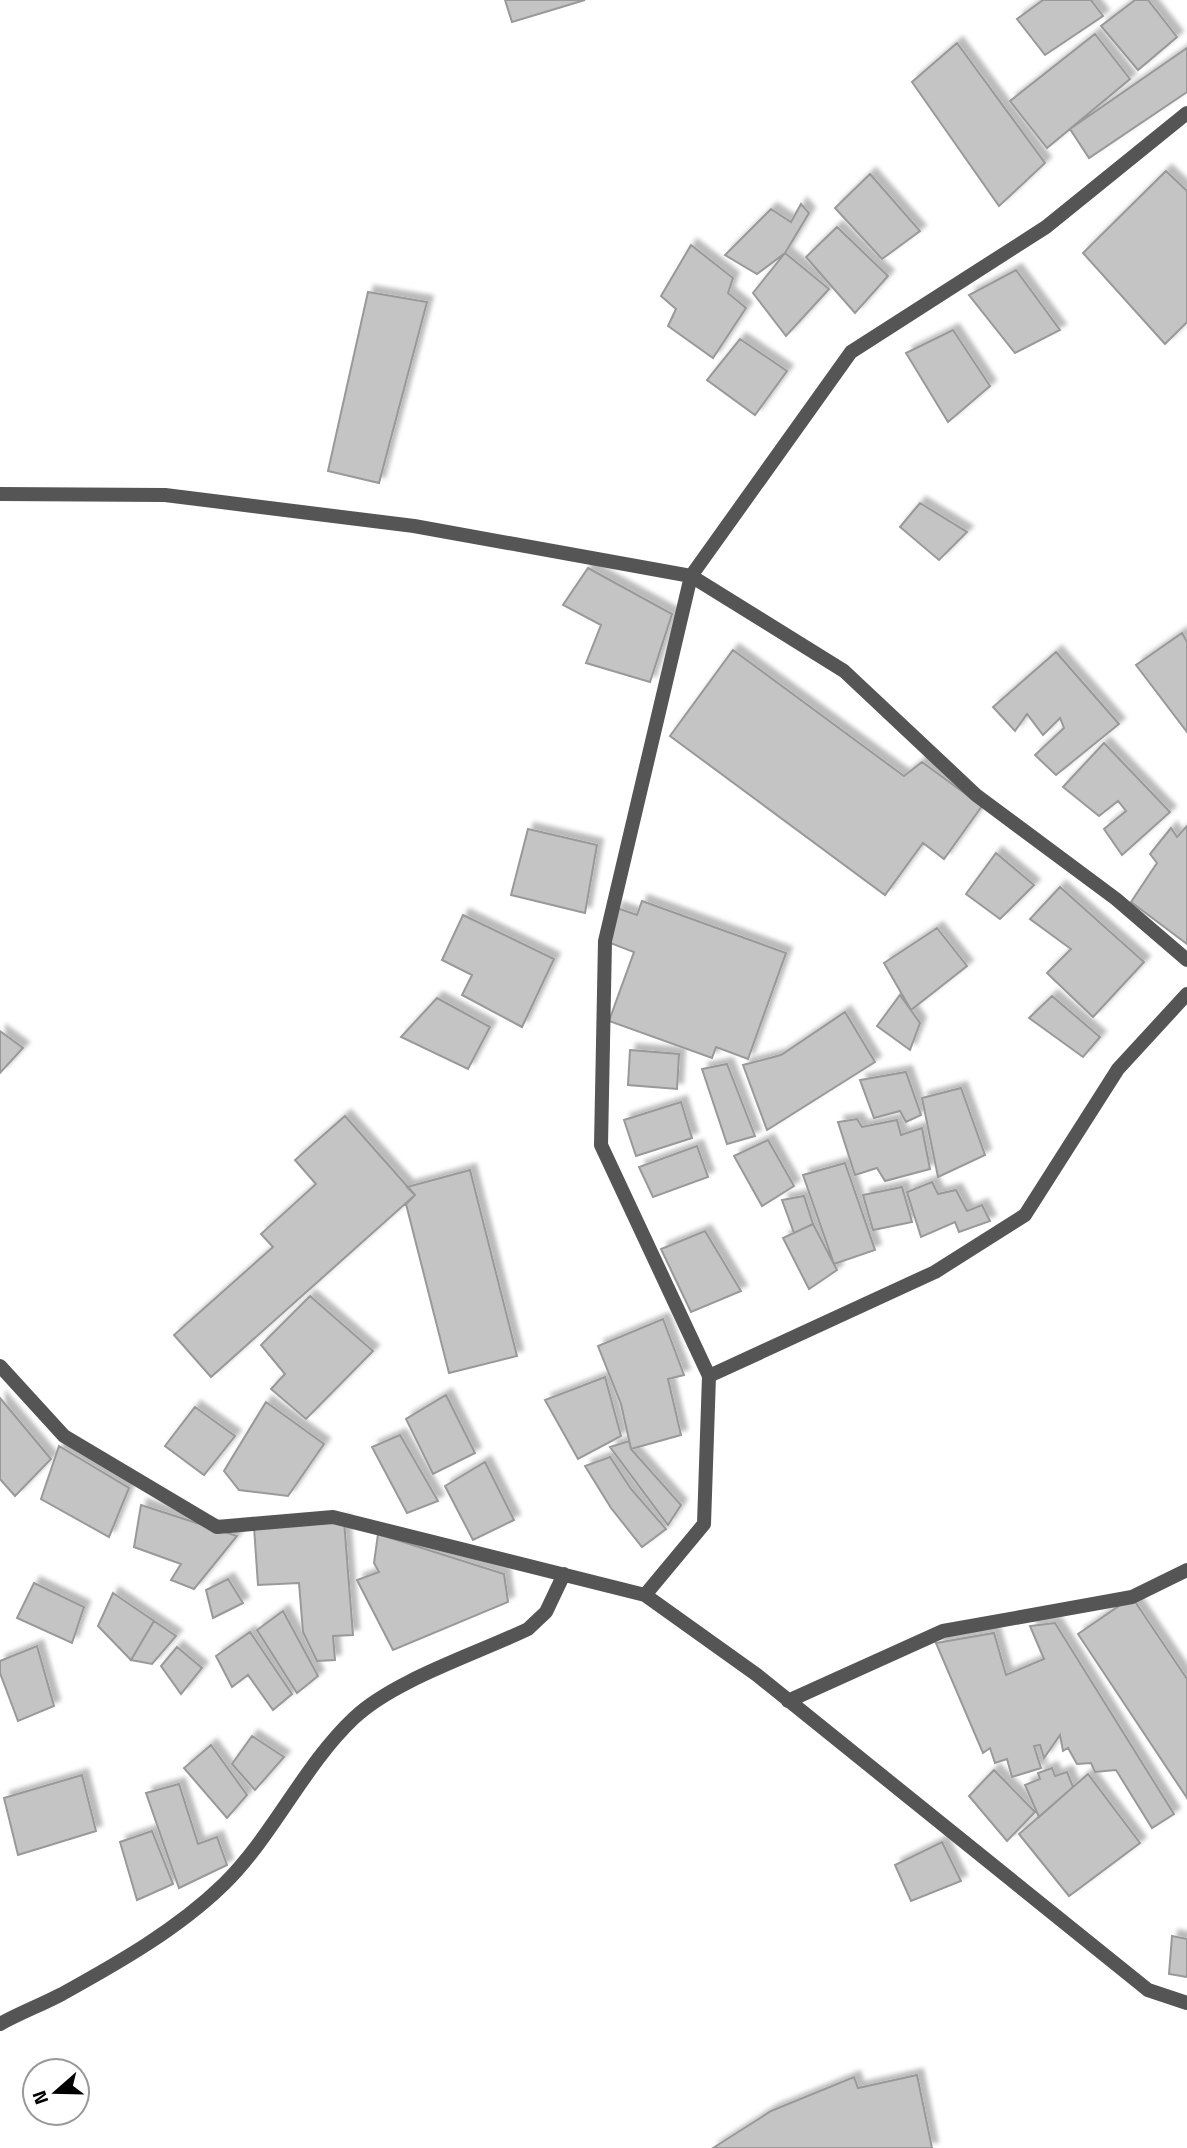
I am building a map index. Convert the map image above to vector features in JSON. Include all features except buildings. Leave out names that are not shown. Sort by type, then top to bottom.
[{"type":"street","points":[[645,1595],[704,1524],[709,1376],[601,1144],[605,941],[691,576],[851,352],[1046,227],[1187,113]]},
{"type":"street","points":[[0,494],[165,495],[415,526],[691,576],[844,671],[976,795],[1116,899],[1187,960]]},
{"type":"street","points":[[709,1376],[935,1272],[1025,1214],[1118,1069],[1187,994]]},
{"type":"street","points":[[0,1366],[64,1436],[217,1527],[333,1517],[645,1595],[757,1675],[1149,1990],[1187,2003]]},
{"type":"street","points":[[788,1701],[943,1631],[1132,1597],[1187,1570]]},
{"type":"street","points":[[0,2024],[61,1994],[130,1954],[182,1918],[224,1884],[270,1828],[334,1740],[355,1717],[387,1693],[528,1629],[546,1612],[564,1574]]}]
